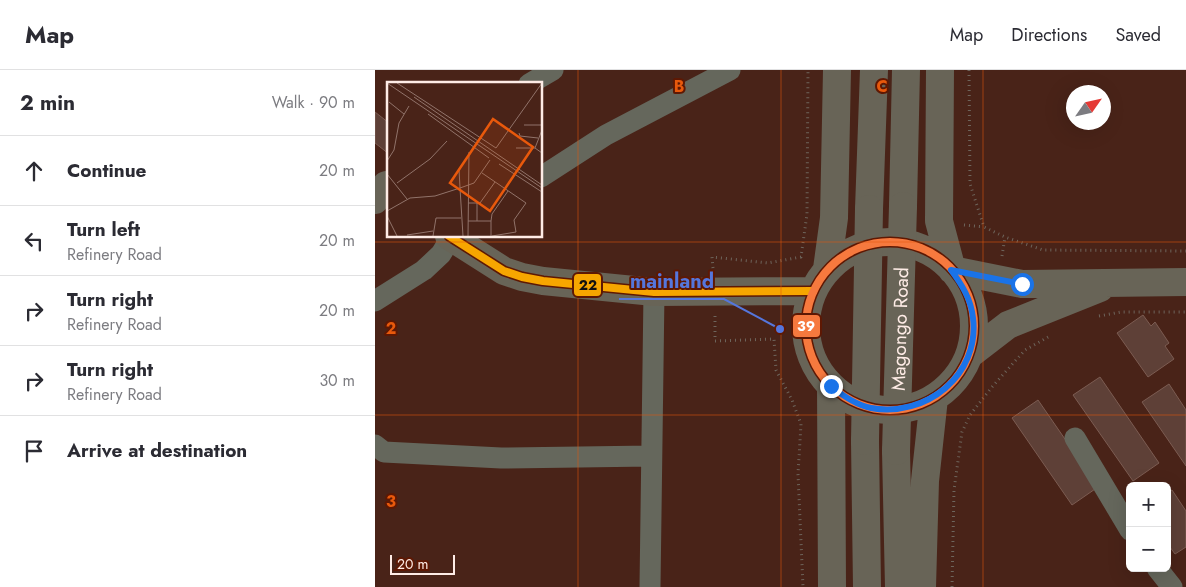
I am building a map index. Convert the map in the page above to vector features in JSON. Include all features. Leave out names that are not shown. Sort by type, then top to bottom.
[{"type":"main road","points":[[453,238],[504,271],[522,277],[543,281],[654,292],[715,291],[820,280],[845,255],[866,245],[889,242],[912,245],[933,255],[951,270],[962,284],[971,310],[973,337],[969,355],[955,379],[934,398],[914,407],[892,410],[870,408],[849,400],[831,386],[816,366],[807,342],[806,316],[820,280],[834,218],[837,70]]},
{"type":"main road","name":"Magongo Road","points":[[867,587],[865,441],[874,70]]},
{"type":"main road","name":"Magongo Road","points":[[899,587],[896,451],[906,70]]},
{"type":"main road","points":[[940,70],[939,221],[951,270]]},
{"type":"main road","points":[[951,270],[1022,284],[1186,282]]},
{"type":"main road","points":[[969,355],[1008,325],[1116,282]]},
{"type":"main road","points":[[831,386],[832,587]]},
{"type":"main road","points":[[922,587],[925,481],[934,398]]},
{"type":"street","points":[[532,82],[553,70]]},
{"type":"street","points":[[543,176],[606,135],[731,70]]},
{"type":"street","points":[[375,301],[424,270],[441,254],[450,238]]},
{"type":"street","points":[[650,587],[654,292]]},
{"type":"street","points":[[1075,438],[1128,527]]},
{"type":"street","points":[[375,445],[384,452],[501,458],[651,456]]},
{"type":"street","points":[[1160,572],[1172,587]]},
{"type":"path","points":[[803,587],[798,474],[801,424],[792,400],[776,370],[774,339],[715,341],[715,291],[712,257],[768,263],[801,257],[807,214],[808,70]]},
{"type":"path","points":[[969,70],[970,184],[984,228],[1043,250],[1186,251]]},
{"type":"path","points":[[1096,317],[1121,312],[1186,312]]},
{"type":"path","points":[[952,587],[954,490],[962,432],[970,415],[992,386],[1025,350],[1059,332]]},
{"type":"building","points":[[375,112],[387,121],[387,152],[375,143]]},
{"type":"building","points":[[1143,315],[1151,326],[1155,322],[1169,343],[1165,346],[1174,359],[1148,377],[1117,333]]},
{"type":"building","points":[[1100,377],[1159,463],[1133,481],[1073,395]]},
{"type":"building","points":[[1169,384],[1186,410],[1186,466],[1142,402]]},
{"type":"building","points":[[1038,400],[1098,487],[1072,505],[1012,418]]},
{"type":"building","points":[[1171,491],[1186,511],[1186,547],[1175,554],[1171,548]]},
{"type":"transit line","name":"22","points":[[452,238],[504,271],[543,281],[654,292],[813,291]]},
{"type":"transit line","name":"39","points":[[890,242],[914,246],[929,252],[943,261],[955,273],[964,287],[970,302],[974,326],[970,350],[964,365],[955,379],[943,391],[929,400],[914,406],[890,410],[866,406],[851,400],[837,391],[825,379],[816,365],[810,350],[806,326],[810,302],[816,287],[825,273],[837,261],[851,252],[866,246],[890,242]]},
{"type":"place","name":"mainland","points":[[780,329]]},
{"type":"route","points":[[831,386],[849,400],[870,408],[892,410],[914,407],[934,398],[955,379],[969,355],[973,337],[973,319],[969,301],[962,284],[951,270],[1022,284]]}]
